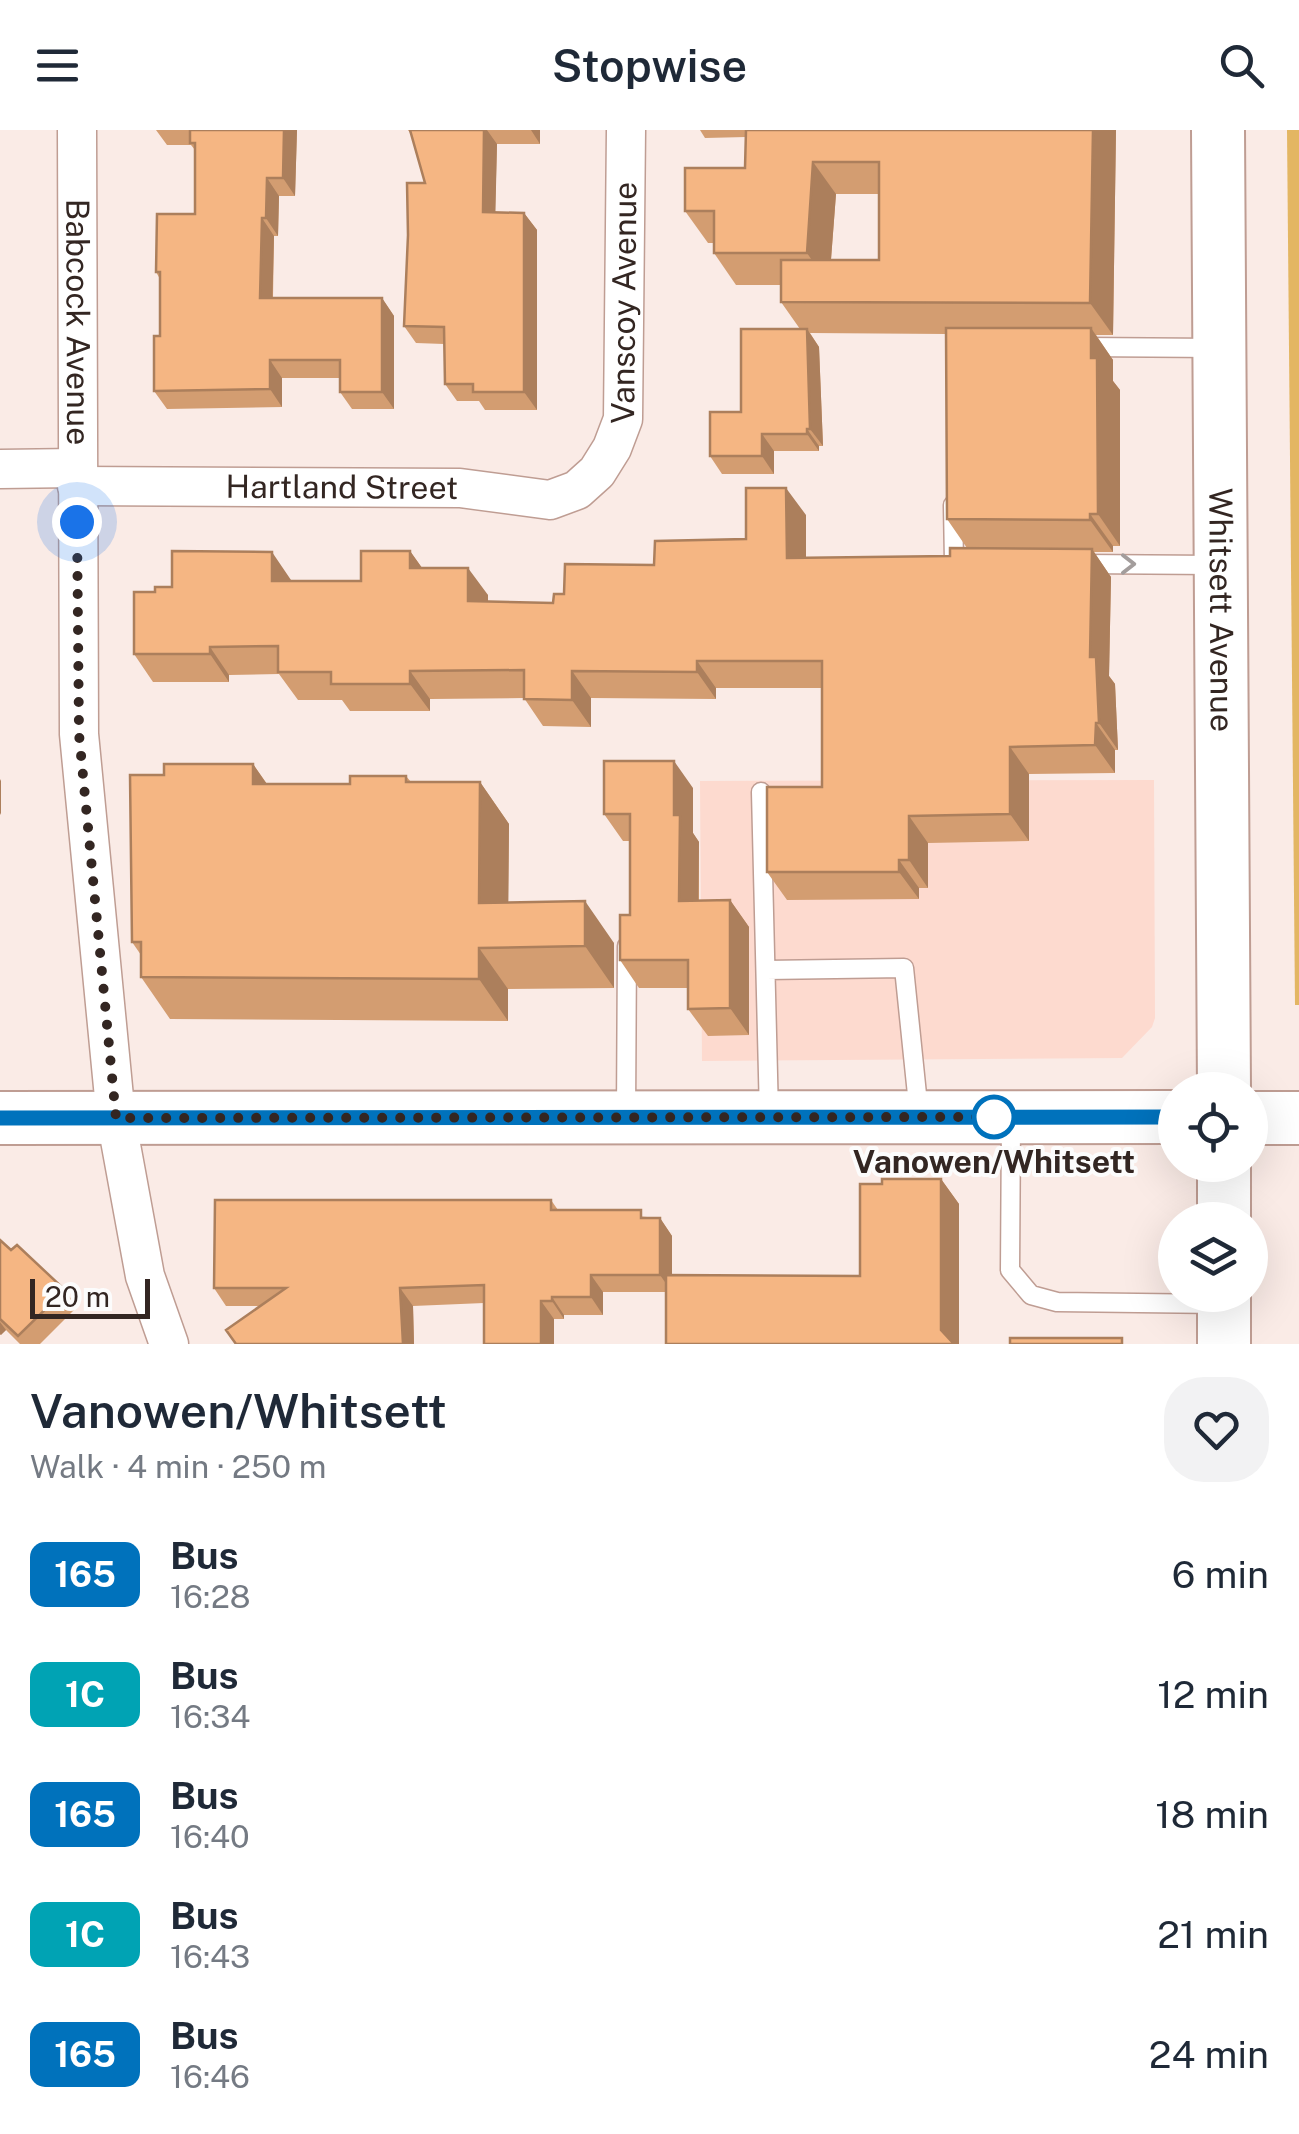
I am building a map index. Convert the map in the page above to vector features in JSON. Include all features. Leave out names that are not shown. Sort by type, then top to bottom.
[{"type":"main road","name":"Whitsett Avenue","points":[[1218,130],[1224,1072]]},
{"type":"main road","points":[[0,1118],[1158,1117]]},
{"type":"main road","points":[[1268,1118],[1299,1118]]},
{"type":"street","name":"Babcock Avenue","points":[[77,130],[79,734],[116,1118],[145,1276],[169,1344]]},
{"type":"street","name":"Vanscoy Avenue","points":[[598,472],[612,448],[624,404],[626,130]]},
{"type":"street","name":"Hartland Street","points":[[0,468],[76,477],[460,488],[550,500],[576,490],[598,472]]},
{"type":"lane","points":[[1057,346],[1217,348]]},
{"type":"lane","points":[[952,484],[954,563],[973,563]]},
{"type":"lane","points":[[1071,564],[1221,565]]},
{"type":"lane","points":[[761,792],[770,1116]]},
{"type":"lane","points":[[626,1116],[627,922]]},
{"type":"lane","points":[[766,970],[904,968],[919,1116]]},
{"type":"lane","points":[[1010,1117],[1010,1270],[1032,1295],[1057,1302],[1224,1314]]},
{"type":"shaded area","points":[[1287,130],[1299,130],[1299,1005],[1295,1005]]},
{"type":"shaded area","points":[[1154,780],[1155,1018],[1152,1027],[1122,1058],[702,1061],[700,781]]},
{"type":"building","points":[[190,130],[284,130],[283,178],[267,178],[260,298],[382,298],[382,392],[340,392],[340,360],[270,360],[270,389],[154,391],[154,336],[160,336],[157,214],[195,214],[195,143],[190,143]]},
{"type":"building","points":[[410,130],[484,130],[483,212],[524,213],[524,392],[473,392],[473,384],[445,384],[444,327],[404,326],[407,183],[425,183]]},
{"type":"building","points":[[746,130],[1093,130],[1090,303],[781,302],[781,260],[879,260],[879,162],[813,162],[807,253],[714,253],[714,211],[685,211],[685,168],[745,168]]},
{"type":"building","points":[[946,328],[1091,328],[1091,358],[1097,358],[1098,514],[1090,514],[1090,520],[947,519]]},
{"type":"building","points":[[741,329],[807,329],[810,429],[807,434],[762,434],[762,456],[710,456],[710,412],[741,412]]},
{"type":"building","points":[[746,488],[786,488],[787,558],[950,556],[950,548],[1092,549],[1090,657],[1096,657],[1099,723],[1095,745],[1010,747],[1010,814],[909,816],[909,860],[899,860],[899,872],[767,872],[767,787],[822,787],[822,661],[697,661],[697,672],[572,671],[572,700],[524,699],[524,670],[410,671],[410,684],[331,684],[331,672],[278,672],[278,646],[210,647],[210,654],[134,654],[134,592],[172,587],[172,551],[272,552],[272,581],[361,581],[361,551],[410,551],[410,568],[468,568],[468,601],[553,603],[554,594],[564,594],[565,564],[654,565],[655,541],[746,539]]},
{"type":"building","points":[[604,761],[674,761],[674,815],[680,815],[679,901],[730,900],[730,1008],[688,1009],[688,960],[620,960],[620,915],[630,915],[630,814],[604,814]]},
{"type":"building","points":[[164,764],[253,764],[253,784],[350,784],[350,776],[406,776],[406,782],[480,782],[479,903],[585,901],[585,946],[479,948],[479,979],[141,977],[141,942],[132,942],[130,775],[164,775]]},
{"type":"building","points":[[882,1179],[941,1179],[941,1330],[954,1344],[666,1344],[666,1275],[860,1276],[860,1184],[882,1184]]},
{"type":"building","points":[[215,1200],[551,1200],[551,1210],[641,1210],[641,1218],[660,1218],[660,1275],[591,1275],[591,1297],[552,1297],[552,1301],[541,1301],[541,1344],[484,1344],[484,1285],[400,1288],[403,1344],[236,1344],[226,1330],[286,1288],[214,1288]]},
{"type":"building","points":[[0,1240],[11,1250],[17,1245],[65,1290],[18,1336],[0,1319]]},
{"type":"building","points":[[1010,1338],[1122,1338],[1122,1344],[1010,1344]]},
{"type":"bus line","name":"165","points":[[0,1118],[1158,1117]]},
{"type":"place","name":"Vanowen/Whitsett","points":[[994,1117]]},
{"type":"route","points":[[77,522],[79,734],[116,1118],[994,1117]]}]
